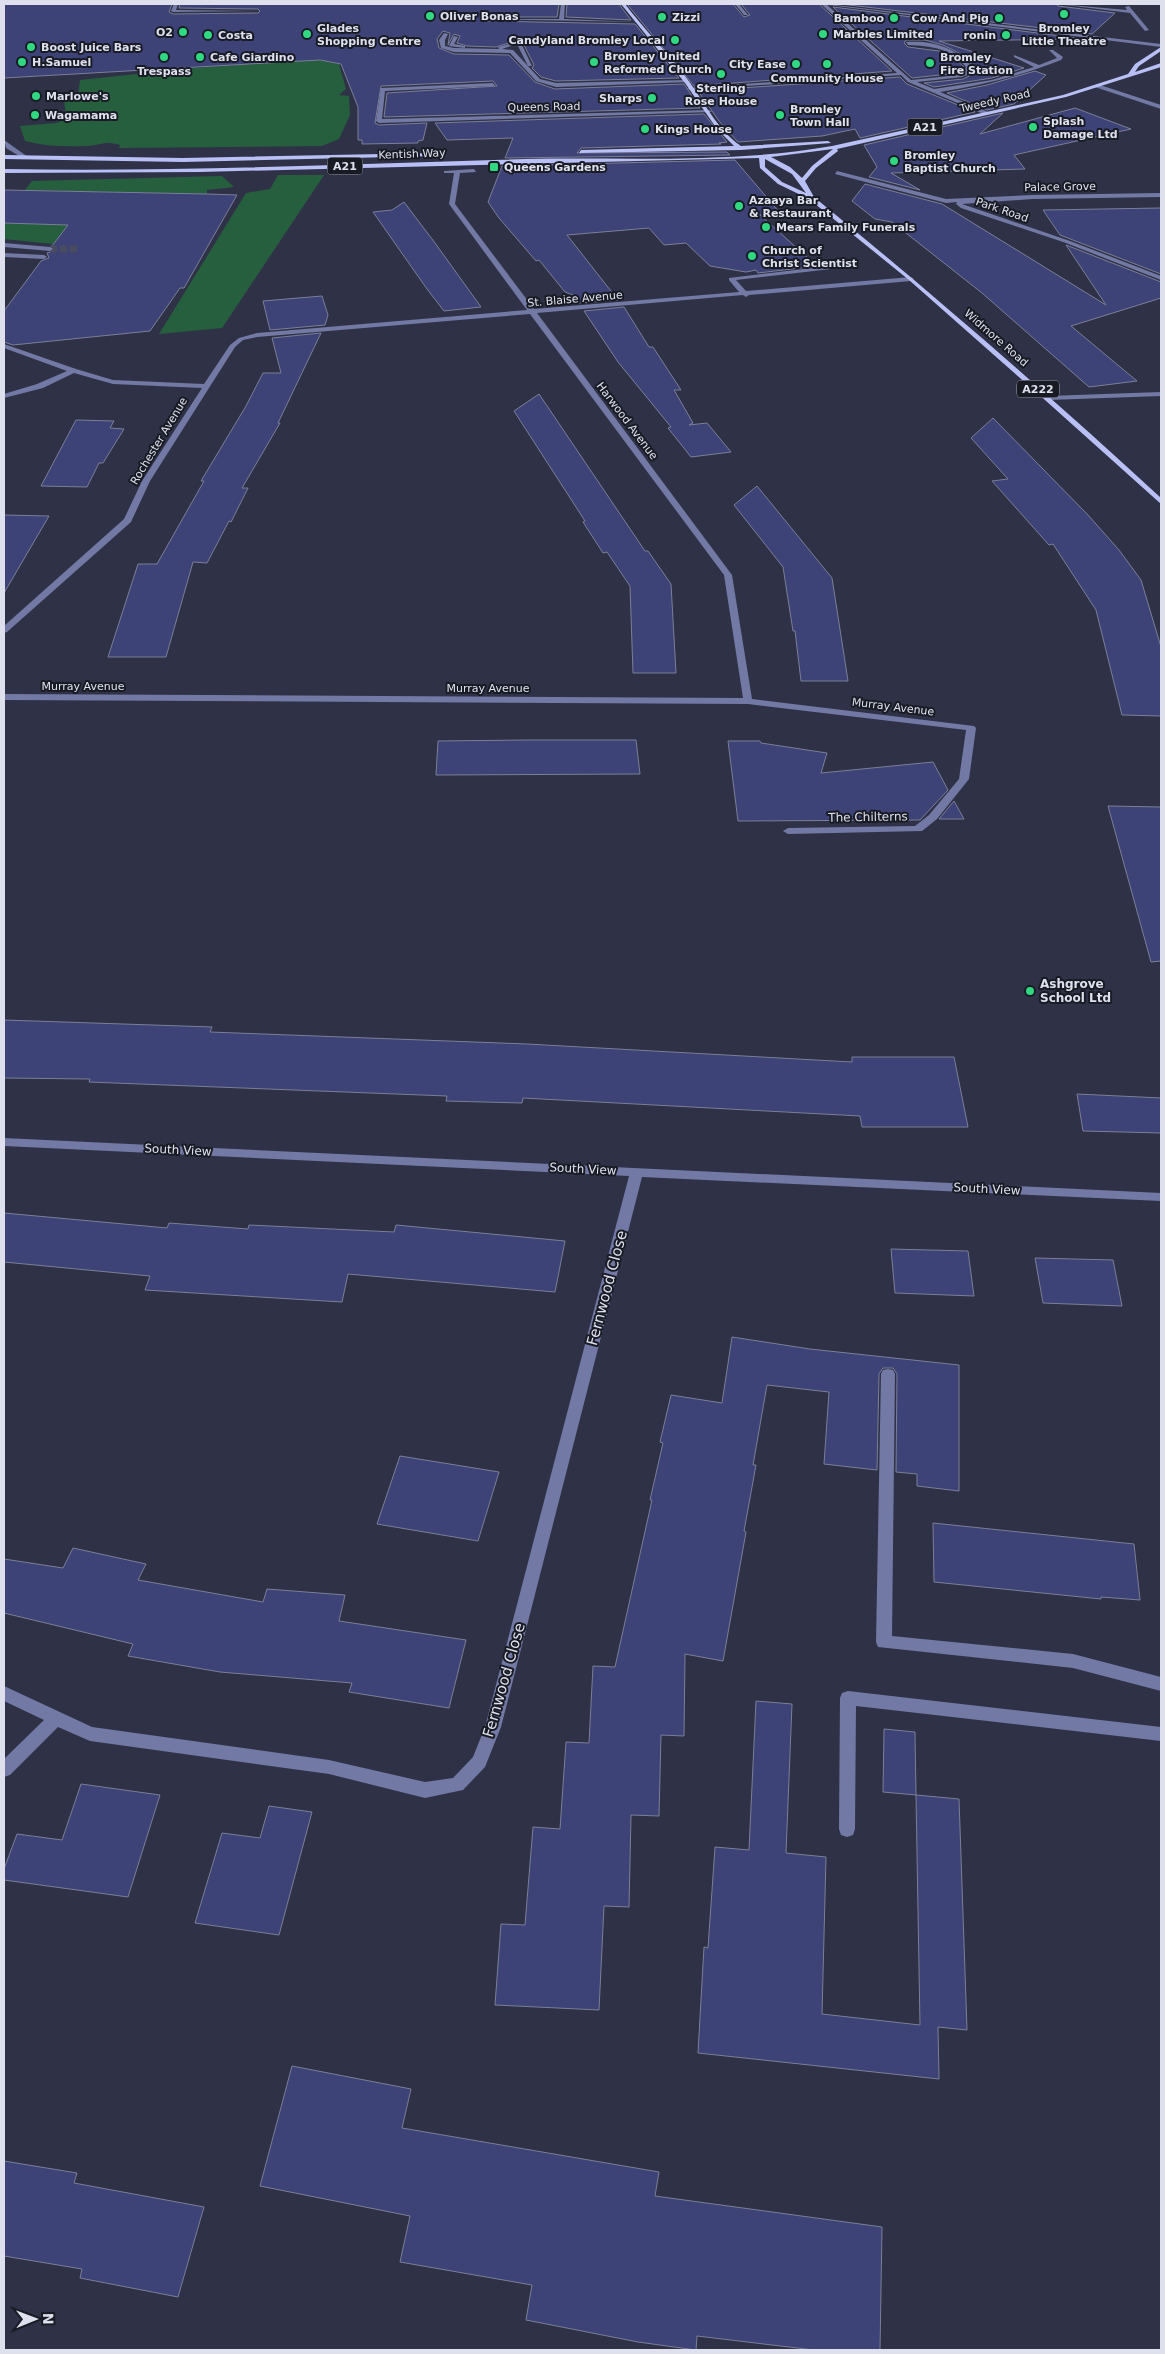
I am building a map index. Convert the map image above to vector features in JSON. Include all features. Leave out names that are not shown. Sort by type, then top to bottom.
[{"type":"main road","points":[[623,4],[635,22],[687,82],[729,140],[739,147],[779,163],[803,180],[814,167],[838,148]]},
{"type":"main road","name":"Tweedy Road","points":[[1130,74],[1137,65],[1161,48]]},
{"type":"main road","name":"Tweedy Road","points":[[762,156],[798,154],[838,148],[863,140],[1097,86],[1161,65]]},
{"type":"main road","name":"Tweedy Road","points":[[739,147],[863,140]]},
{"type":"main road","name":"A21","points":[[575,152],[739,147]]},
{"type":"main road","name":"Kentish Way","points":[[4,157],[201,160],[438,155]]},
{"type":"main road","name":"Kentish Way","points":[[4,171],[224,170],[512,161],[679,160],[762,156]]},
{"type":"main road","name":"Widmore Road","points":[[762,156],[762,166],[769,174],[811,198],[911,279],[1048,398],[1161,502]]},
{"type":"main road","name":"Widmore Road","points":[[803,180],[811,198]]},
{"type":"street","points":[[176,4],[173,11],[256,11]]},
{"type":"street","points":[[218,12],[224,4]]},
{"type":"street","points":[[561,20],[563,4]]},
{"type":"street","points":[[737,4],[746,14]]},
{"type":"street","points":[[823,4],[910,81],[986,113]]},
{"type":"street","points":[[829,4],[1161,48]]},
{"type":"street","points":[[1060,4],[1131,12]]},
{"type":"street","points":[[1123,4],[1147,30]]},
{"type":"street","points":[[490,19],[635,22]]},
{"type":"street","points":[[446,34],[442,40],[443,47],[454,50],[512,51],[538,80],[556,85],[687,82]]},
{"type":"street","points":[[456,36],[451,45],[456,47],[507,48],[518,42],[538,80]]},
{"type":"street","points":[[908,42],[943,46],[957,53],[969,67],[965,74],[960,76],[910,81]]},
{"type":"street","points":[[933,91],[993,81],[1059,59],[1060,57],[1050,52]]},
{"type":"street","points":[[1016,56],[1039,67]]},
{"type":"street","points":[[690,88],[900,74]]},
{"type":"street","name":"Queens Road","points":[[493,84],[383,89],[379,121],[709,112]]},
{"type":"street","points":[[1097,86],[1161,107]]},
{"type":"street","points":[[4,142],[8,147],[26,158]]},
{"type":"street","points":[[446,172],[474,171]]},
{"type":"street","name":"Harwood Avenue","points":[[457,172],[458,180],[451,198],[452,204],[728,575],[748,701]]},
{"type":"street","name":"Park Road","points":[[837,173],[930,198],[960,202],[959,204],[963,207],[1068,242],[1161,278]]},
{"type":"street","name":"Palace Grove","points":[[960,202],[966,199],[1161,195]]},
{"type":"street","points":[[4,245],[50,249]]},
{"type":"street","points":[[4,255],[44,257]]},
{"type":"street","points":[[746,295],[731,279],[829,268]]},
{"type":"street","points":[[1152,274],[1161,273]]},
{"type":"street","name":"St. Blaise Avenue","points":[[241,339],[257,335],[746,295],[911,279]]},
{"type":"street","name":"Rochester Avenue","points":[[4,630],[128,520],[146,481],[232,346],[241,339]]},
{"type":"street","points":[[4,346],[73,371],[113,382],[206,386]]},
{"type":"street","points":[[4,396],[40,386],[73,371]]},
{"type":"street","points":[[1048,398],[1161,394]]},
{"type":"street","name":"Murray Avenue","points":[[4,697],[748,701],[971,728]]},
{"type":"street","name":"The Chilterns","points":[[788,831],[918,829],[933,817],[964,779],[971,728]]},
{"type":"street","name":"South View","points":[[4,1142],[1161,1197]]},
{"type":"street","name":"Fernwood Close","points":[[4,1693],[90,1734],[329,1767],[425,1790],[457,1784],[479,1762],[493,1726],[638,1171]]},
{"type":"street","points":[[888,1374],[884,1642],[1073,1661],[1161,1684]]},
{"type":"street","points":[[847,1829],[848,1698],[1161,1734]]},
{"type":"street","points":[[4,1770],[56,1718]]},
{"type":"green space","points":[[318,60],[339,64],[346,89],[339,95],[349,96],[350,115],[339,139],[322,146],[119,148],[120,145],[105,143],[90,146],[55,146],[25,141],[20,126],[56,123],[66,119],[64,98],[78,97],[80,80],[194,68]]},
{"type":"green space","points":[[278,175],[324,175],[222,328],[159,334],[246,193],[270,189]]},
{"type":"green space","points":[[222,176],[234,187],[207,190],[207,194],[25,190],[32,181]]},
{"type":"green space","points":[[4,223],[68,225],[53,244],[4,239]]},
{"type":"building","name":"Glades Shopping Centre","points":[[4,4],[172,4],[169,12],[173,14],[258,13],[260,11],[258,9],[179,8],[180,4],[559,4],[557,17],[487,17],[485,19],[487,21],[635,24],[679,78],[556,81],[541,77],[532,68],[534,65],[521,39],[496,47],[467,46],[457,43],[460,36],[454,34],[448,45],[450,33],[443,31],[437,39],[439,48],[454,54],[509,55],[535,82],[555,89],[684,84],[700,108],[384,117],[387,93],[497,86],[493,81],[381,86],[375,123],[379,125],[427,123],[423,140],[418,141],[418,143],[362,144],[362,140],[358,140],[358,107],[341,64],[320,60],[4,78]]},
{"type":"building","points":[[567,4],[619,4],[631,20],[566,17]]},
{"type":"building","points":[[627,4],[733,4],[744,17],[750,15],[741,4],[819,4],[892,71],[694,86]]},
{"type":"building","points":[[841,4],[1056,4],[1058,6],[1115,13],[1092,34]]},
{"type":"building","points":[[833,7],[1084,39],[939,41],[1024,68],[992,78],[934,87],[924,83],[963,79],[969,76],[973,66],[959,53],[943,45],[925,40],[906,40],[904,43],[908,47],[939,51],[953,57],[964,67],[958,73],[912,78]]},
{"type":"building","points":[[1035,71],[1046,75],[1014,104],[987,110],[947,93],[987,85]]},
{"type":"building","points":[[900,77],[907,84],[975,112],[860,138],[855,129],[822,136],[738,142],[719,121],[698,91]]},
{"type":"building","points":[[1075,108],[1131,129],[1014,155],[1025,169],[891,173],[920,190],[869,177],[877,167],[864,145],[1003,113],[980,134]]},
{"type":"building","points":[[704,114],[727,142],[719,143],[721,144],[581,148],[577,153],[727,152],[730,155],[505,158],[513,138],[447,140],[435,123]]},
{"type":"building","points":[[735,160],[780,213],[760,215],[817,266],[758,273],[756,270],[746,272],[710,266],[686,243],[664,245],[649,228],[567,235],[618,300],[579,303],[573,295],[565,292],[539,260],[536,261],[499,218],[488,202],[502,166]]},
{"type":"building","points":[[865,184],[942,204],[1106,305],[1066,245],[1161,282],[1161,298],[1071,326],[1137,381],[1089,387],[982,293],[892,222],[875,219],[852,201]]},
{"type":"building","points":[[4,190],[237,195],[184,288],[180,288],[150,331],[13,345],[4,342],[4,311],[41,261],[49,258],[47,253],[55,250],[52,246],[68,225],[4,223]]},
{"type":"building","points":[[404,202],[481,307],[444,311],[427,289],[373,212],[392,210]]},
{"type":"building","points":[[1161,208],[1161,274],[1060,235],[1043,210]]},
{"type":"building","points":[[322,296],[328,315],[325,325],[270,330],[263,301]]},
{"type":"building","points":[[624,307],[649,347],[653,347],[681,390],[674,390],[693,423],[689,425],[707,423],[731,452],[691,457],[668,428],[671,427],[618,362],[584,311]]},
{"type":"building","points":[[321,333],[278,423],[280,423],[242,488],[248,488],[231,522],[229,521],[207,563],[193,562],[166,657],[108,657],[138,564],[157,564],[204,481],[201,481],[246,406],[263,373],[281,373],[272,338]]},
{"type":"building","points":[[539,394],[645,551],[648,551],[671,584],[676,673],[633,673],[630,586],[607,552],[603,553],[583,522],[585,521],[514,411]]},
{"type":"building","points":[[993,418],[1088,515],[1119,550],[1141,580],[1161,647],[1161,716],[1122,715],[1096,610],[1053,544],[1049,545],[992,481],[1008,479],[971,438]]},
{"type":"building","points":[[76,420],[114,421],[110,428],[124,429],[103,463],[99,463],[87,487],[41,486]]},
{"type":"building","points":[[757,486],[832,578],[848,681],[801,681],[795,631],[793,631],[783,567],[734,505]]},
{"type":"building","points":[[4,515],[49,516],[4,593]]},
{"type":"building","points":[[636,740],[640,774],[436,775],[438,741]]},
{"type":"building","points":[[728,741],[760,741],[761,743],[827,753],[821,773],[933,762],[948,790],[920,820],[738,821]]},
{"type":"building","points":[[954,801],[964,819],[939,819]]},
{"type":"building","points":[[1108,806],[1161,807],[1161,961],[1151,962]]},
{"type":"building","points":[[4,1020],[212,1027],[210,1032],[527,1044],[852,1062],[852,1057],[954,1057],[968,1127],[862,1127],[860,1116],[523,1098],[522,1103],[446,1101],[447,1096],[89,1082],[90,1079],[4,1078]]},
{"type":"building","points":[[1077,1094],[1161,1098],[1161,1133],[1083,1131]]},
{"type":"building","points":[[4,1213],[167,1228],[169,1223],[248,1229],[249,1225],[394,1232],[396,1225],[565,1241],[555,1292],[348,1274],[342,1302],[145,1290],[150,1276],[4,1262]]},
{"type":"building","points":[[891,1249],[968,1251],[974,1296],[895,1293]]},
{"type":"building","points":[[1035,1258],[1113,1260],[1122,1306],[1043,1303]]},
{"type":"building","points":[[732,1337],[810,1349],[959,1365],[959,1491],[917,1486],[917,1474],[896,1472],[897,1374],[893,1368],[883,1368],[879,1374],[877,1470],[824,1464],[829,1392],[767,1385],[753,1465],[756,1465],[744,1531],[746,1532],[723,1661],[685,1654],[684,1736],[661,1735],[659,1816],[631,1815],[629,1907],[604,1906],[599,2010],[495,2005],[501,1924],[525,1925],[533,1827],[560,1829],[566,1742],[589,1743],[593,1666],[615,1667],[652,1500],[650,1500],[663,1443],[660,1442],[671,1395],[722,1403]]},
{"type":"building","points":[[400,1456],[499,1472],[478,1541],[377,1524]]},
{"type":"building","points":[[933,1523],[1134,1544],[1140,1600],[1101,1597],[1101,1599],[934,1582]]},
{"type":"building","points":[[73,1548],[146,1564],[138,1580],[263,1602],[267,1589],[345,1595],[339,1621],[466,1640],[449,1708],[349,1692],[352,1683],[220,1672],[128,1656],[133,1644],[4,1613],[4,1559],[63,1568]]},
{"type":"building","points":[[756,1701],[792,1704],[786,1853],[826,1857],[822,2014],[920,2025],[916,1795],[959,1799],[967,2030],[938,2027],[939,2079],[698,2053],[704,1947],[708,1948],[715,1847],[749,1850]]},
{"type":"building","points":[[884,1729],[915,1732],[916,1795],[883,1792]]},
{"type":"building","points":[[81,1784],[160,1795],[128,1897],[4,1880],[4,1869],[17,1834],[62,1840]]},
{"type":"building","points":[[269,1806],[312,1812],[279,1935],[195,1923],[222,1833],[260,1838]]},
{"type":"building","points":[[292,2066],[411,2089],[402,2128],[659,2172],[655,2196],[882,2227],[880,2350],[814,2350],[697,2336],[696,2350],[638,2342],[526,2320],[532,2285],[400,2262],[410,2216],[260,2186]]},
{"type":"building","points":[[4,2161],[77,2173],[74,2183],[204,2207],[178,2297],[80,2278],[82,2269],[4,2256]]},
{"type":"tunnel","points":[[50,249],[77,249]]},
{"type":"place","name":"Bromley Little Theatre","points":[[1064,14]]},
{"type":"place","name":"Oliver Bonas","points":[[430,16]]},
{"type":"place","name":"Zizzi","points":[[662,17]]},
{"type":"place","name":"Bamboo","points":[[894,18]]},
{"type":"place","name":"Cow And Pig","points":[[999,18]]},
{"type":"place","name":"O2","points":[[183,32]]},
{"type":"place","name":"Glades Shopping Centre","points":[[307,34]]},
{"type":"place","name":"Marbles Limited","points":[[823,34]]},
{"type":"place","name":"Costa","points":[[208,35]]},
{"type":"place","name":"ronin","points":[[1006,35]]},
{"type":"place","name":"Candyland Bromley Local","points":[[675,40]]},
{"type":"place","name":"Boost Juice Bars","points":[[31,47]]},
{"type":"place","name":"Trespass","points":[[164,57]]},
{"type":"place","name":"Cafe Giardino","points":[[200,57]]},
{"type":"place","name":"H.Samuel","points":[[22,62]]},
{"type":"place","name":"Bromley United Reformed Church","points":[[594,62]]},
{"type":"place","name":"Bromley Fire Station","points":[[930,63]]},
{"type":"place","name":"City Ease","points":[[796,64]]},
{"type":"place","name":"Community House","points":[[827,64]]},
{"type":"place","name":"Sterling Rose House","points":[[721,74]]},
{"type":"place","name":"Marlowe's","points":[[36,96]]},
{"type":"place","name":"Sharps","points":[[652,98]]},
{"type":"place","name":"Wagamama","points":[[35,115]]},
{"type":"place","name":"Bromley Town Hall","points":[[780,115]]},
{"type":"place","name":"Splash Damage Ltd","points":[[1033,127]]},
{"type":"place","name":"Kings House","points":[[645,129]]},
{"type":"place","name":"Bromley Baptist Church","points":[[894,161]]},
{"type":"place","name":"Queens Gardens","points":[[494,167]]},
{"type":"place","name":"Azaaya Bar & Restaurant","points":[[739,206]]},
{"type":"place","name":"Mears Family Funerals","points":[[766,227]]},
{"type":"place","name":"Church of Christ Scientist","points":[[752,256]]},
{"type":"place","name":"Ashgrove School Ltd","points":[[1030,991]]}]
